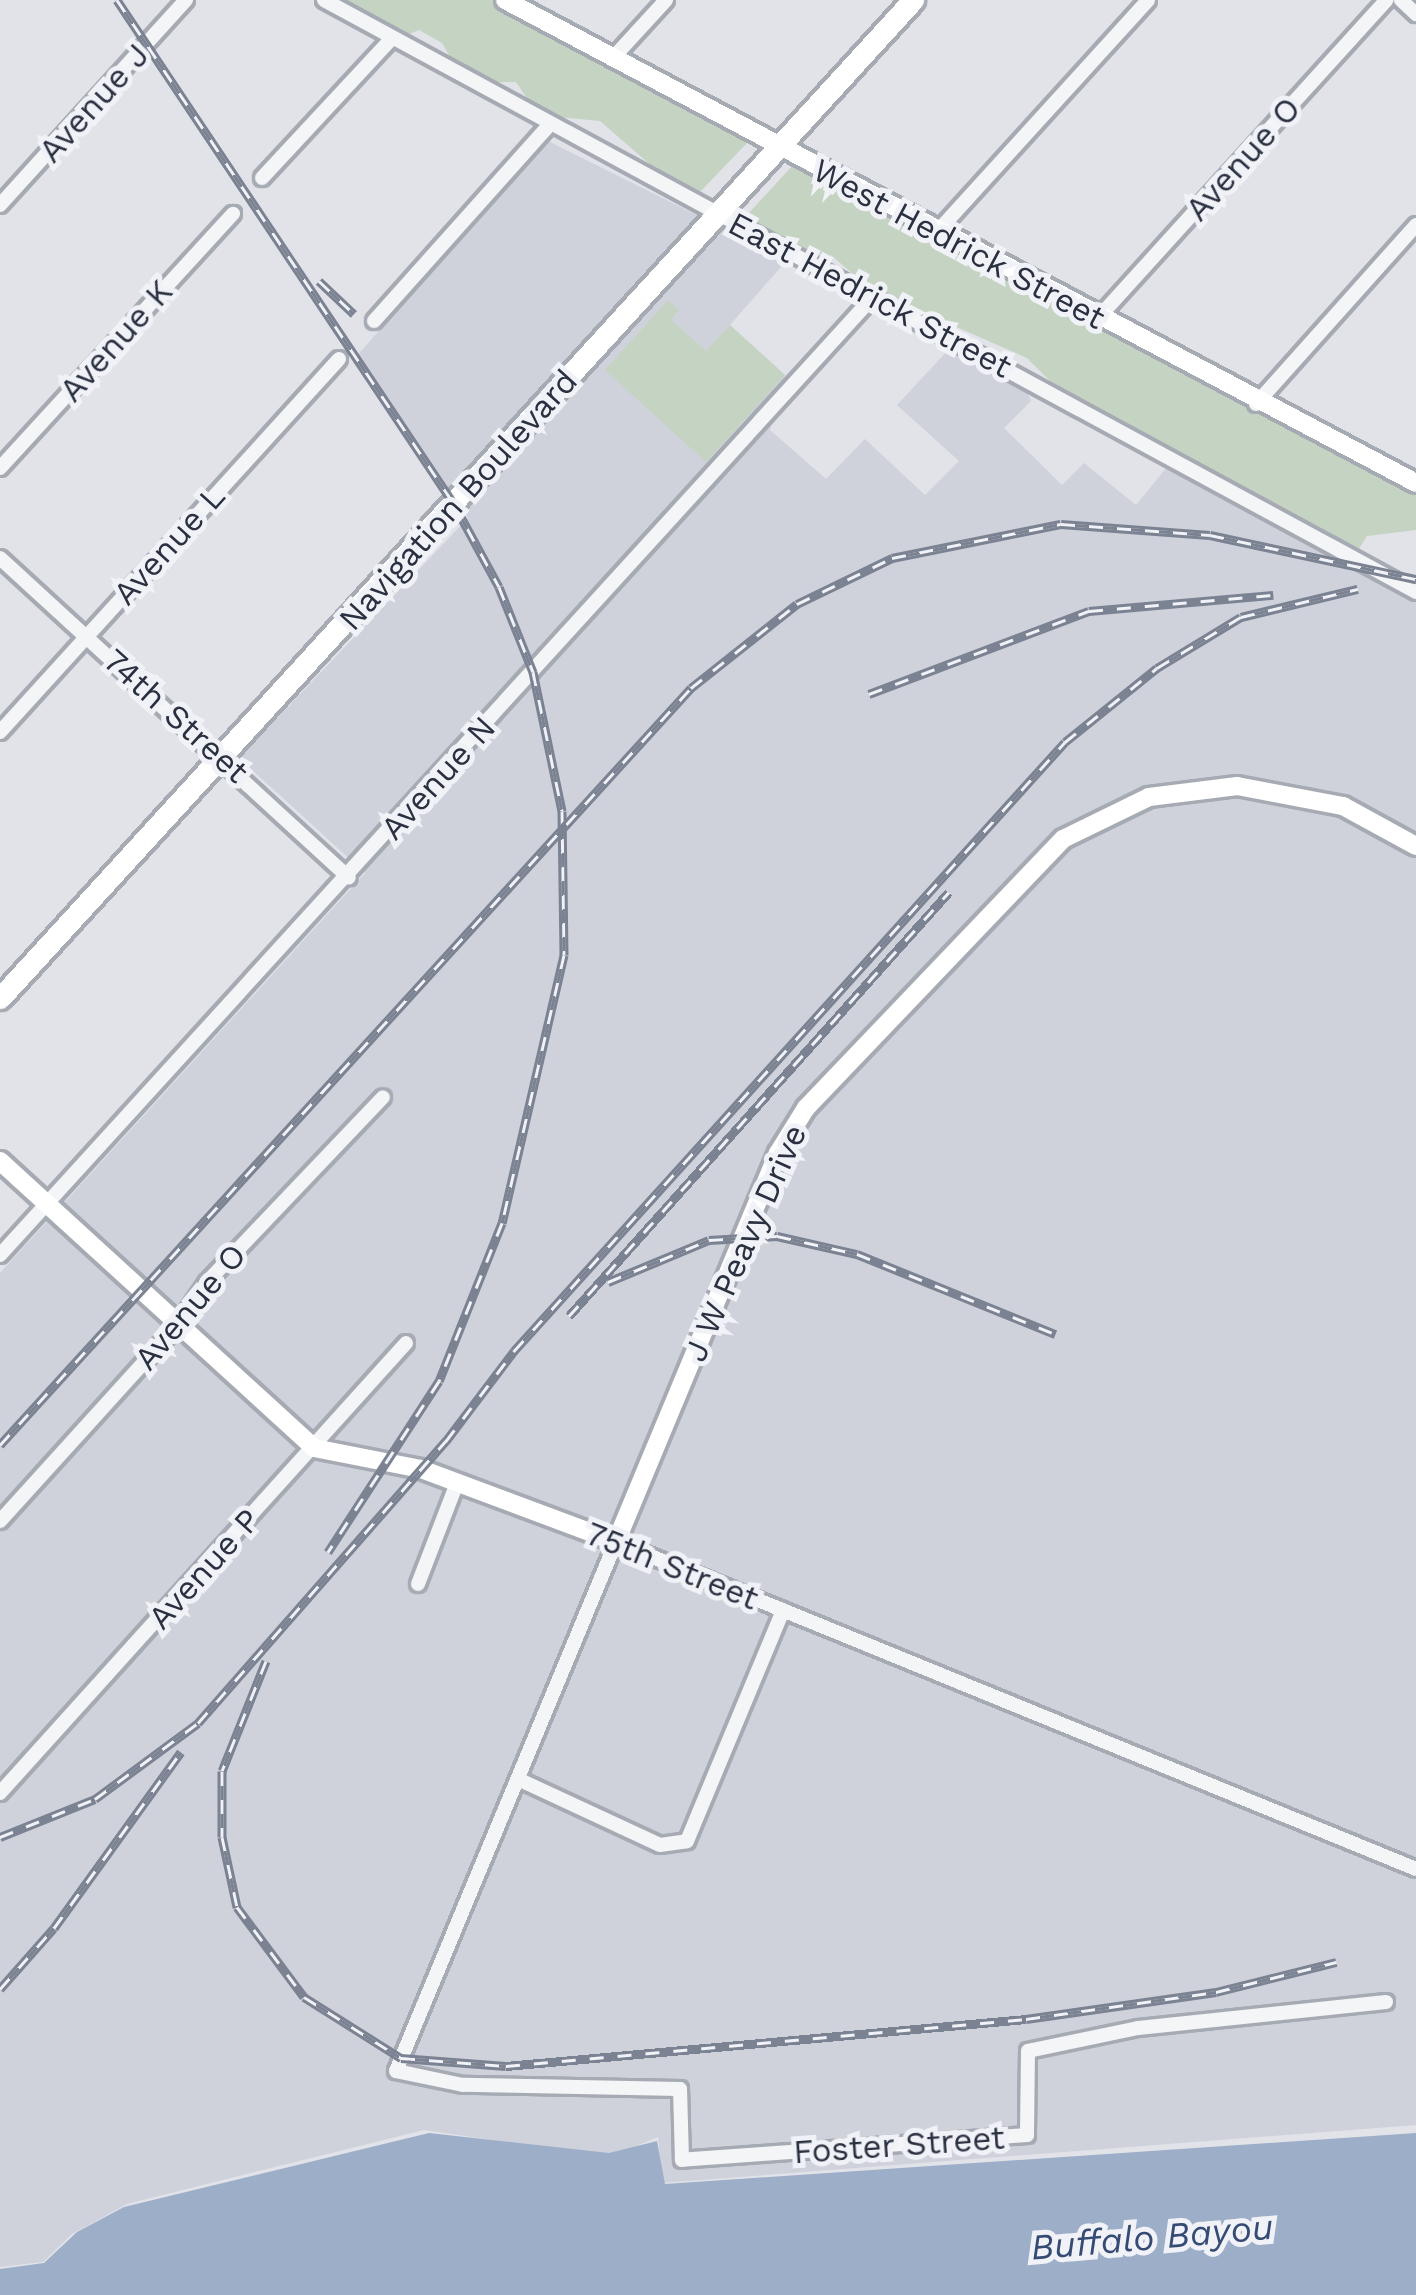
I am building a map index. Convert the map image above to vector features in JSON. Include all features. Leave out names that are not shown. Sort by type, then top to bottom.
[{"type":"main road","name":"Navigation Boulevard","points":[[0,998],[913,0]]},
{"type":"street","name":"Avenue J","points":[[0,205],[186,0]]},
{"type":"street","name":"East Hedrick Street","points":[[324,0],[1416,592]]},
{"type":"street","name":"West Hedrick Street","points":[[505,0],[1256,404],[1416,482]]},
{"type":"street","points":[[612,59],[666,0]]},
{"type":"street","points":[[938,232],[1148,0]]},
{"type":"street","name":"Avenue O","points":[[1099,317],[1386,0]]},
{"type":"street","points":[[1401,0],[1416,14]]},
{"type":"street","points":[[262,178],[392,38]]},
{"type":"street","points":[[374,321],[550,124]]},
{"type":"street","name":"Avenue K","points":[[0,469],[233,214]]},
{"type":"street","points":[[1256,404],[1416,225]]},
{"type":"street","name":"Avenue N","points":[[0,1255],[349,878],[873,297]]},
{"type":"street","name":"Avenue L","points":[[0,732],[339,358]]},
{"type":"street","name":"74th Street","points":[[0,558],[349,878]]},
{"type":"street","name":"J W Peavy Drive","points":[[396,2071],[778,1153],[806,1108],[1063,839],[1149,797],[1238,786],[1343,806],[1416,846]]},
{"type":"street","name":"Avenue O","points":[[0,1521],[177,1327],[207,1282],[383,1097]]},
{"type":"street","name":"75th Street","points":[[0,1160],[314,1448],[457,1483],[616,1542],[1416,1869]]},
{"type":"street","name":"Avenue P","points":[[2,1785],[406,1342]]},
{"type":"street","points":[[418,1584],[457,1483]]},
{"type":"street","points":[[520,1780],[660,1845],[682,1844],[783,1610]]},
{"type":"street","name":"Foster Street","points":[[396,2071],[463,2085],[680,2090],[682,2160],[705,2159],[1027,2135],[1028,2051],[1138,2029],[1386,2002]]},
{"type":"shaded area","points":[[546,140],[787,260],[730,325],[785,375],[770,430],[826,479],[865,439],[925,495],[959,461],[897,405],[951,347],[1024,385],[1031,401],[1004,428],[1062,485],[1084,463],[1136,505],[1171,462],[1416,580],[1416,2125],[662,2183],[658,2137],[610,2157],[424,2130],[127,2204],[72,2234],[43,2262],[0,2267],[0,1273],[365,873],[239,758],[468,518],[355,358]]},
{"type":"green space","points":[[335,0],[492,0],[739,130],[747,143],[699,193],[653,167],[600,121],[558,117],[531,104],[516,82],[490,82],[453,62],[442,43],[419,30],[404,36]]},
{"type":"green space","points":[[793,165],[1416,493],[1416,530],[1367,536],[1357,552],[1050,381],[1027,358],[870,289],[831,255],[827,261],[753,225],[747,215]]},
{"type":"green space","points":[[668,300],[679,310],[671,320],[706,351],[730,325],[785,375],[706,462],[605,370]]},
{"type":"water","name":"Buffalo Bayou","points":[[429,2133],[609,2153],[657,2141],[665,2184],[1416,2133],[1416,2295],[0,2295],[0,2269],[44,2263],[77,2232],[124,2207]]},
{"type":"railway","points":[[117,0],[454,504],[499,587],[533,672],[562,811],[564,955],[502,1223],[439,1381],[328,1552]]},
{"type":"railway","points":[[319,281],[354,314]]},
{"type":"railway","points":[[0,1445],[691,688],[797,604],[892,558],[1061,524],[1210,535],[1416,579]]},
{"type":"railway","points":[[0,1837],[95,1799],[198,1723],[446,1441],[514,1351],[1065,742],[1157,668],[1241,617],[1358,589]]},
{"type":"railway","points":[[869,694],[1089,611],[1273,595]]},
{"type":"railway","points":[[569,1316],[949,892]]},
{"type":"railway","points":[[608,1282],[709,1240],[777,1236],[857,1254],[1055,1334]]},
{"type":"railway","points":[[266,1661],[222,1771],[222,1837],[237,1907],[304,1997],[401,2058],[506,2066],[1026,2019],[1216,1992],[1336,1962]]},
{"type":"railway","points":[[0,1989],[54,1928],[181,1752]]}]
